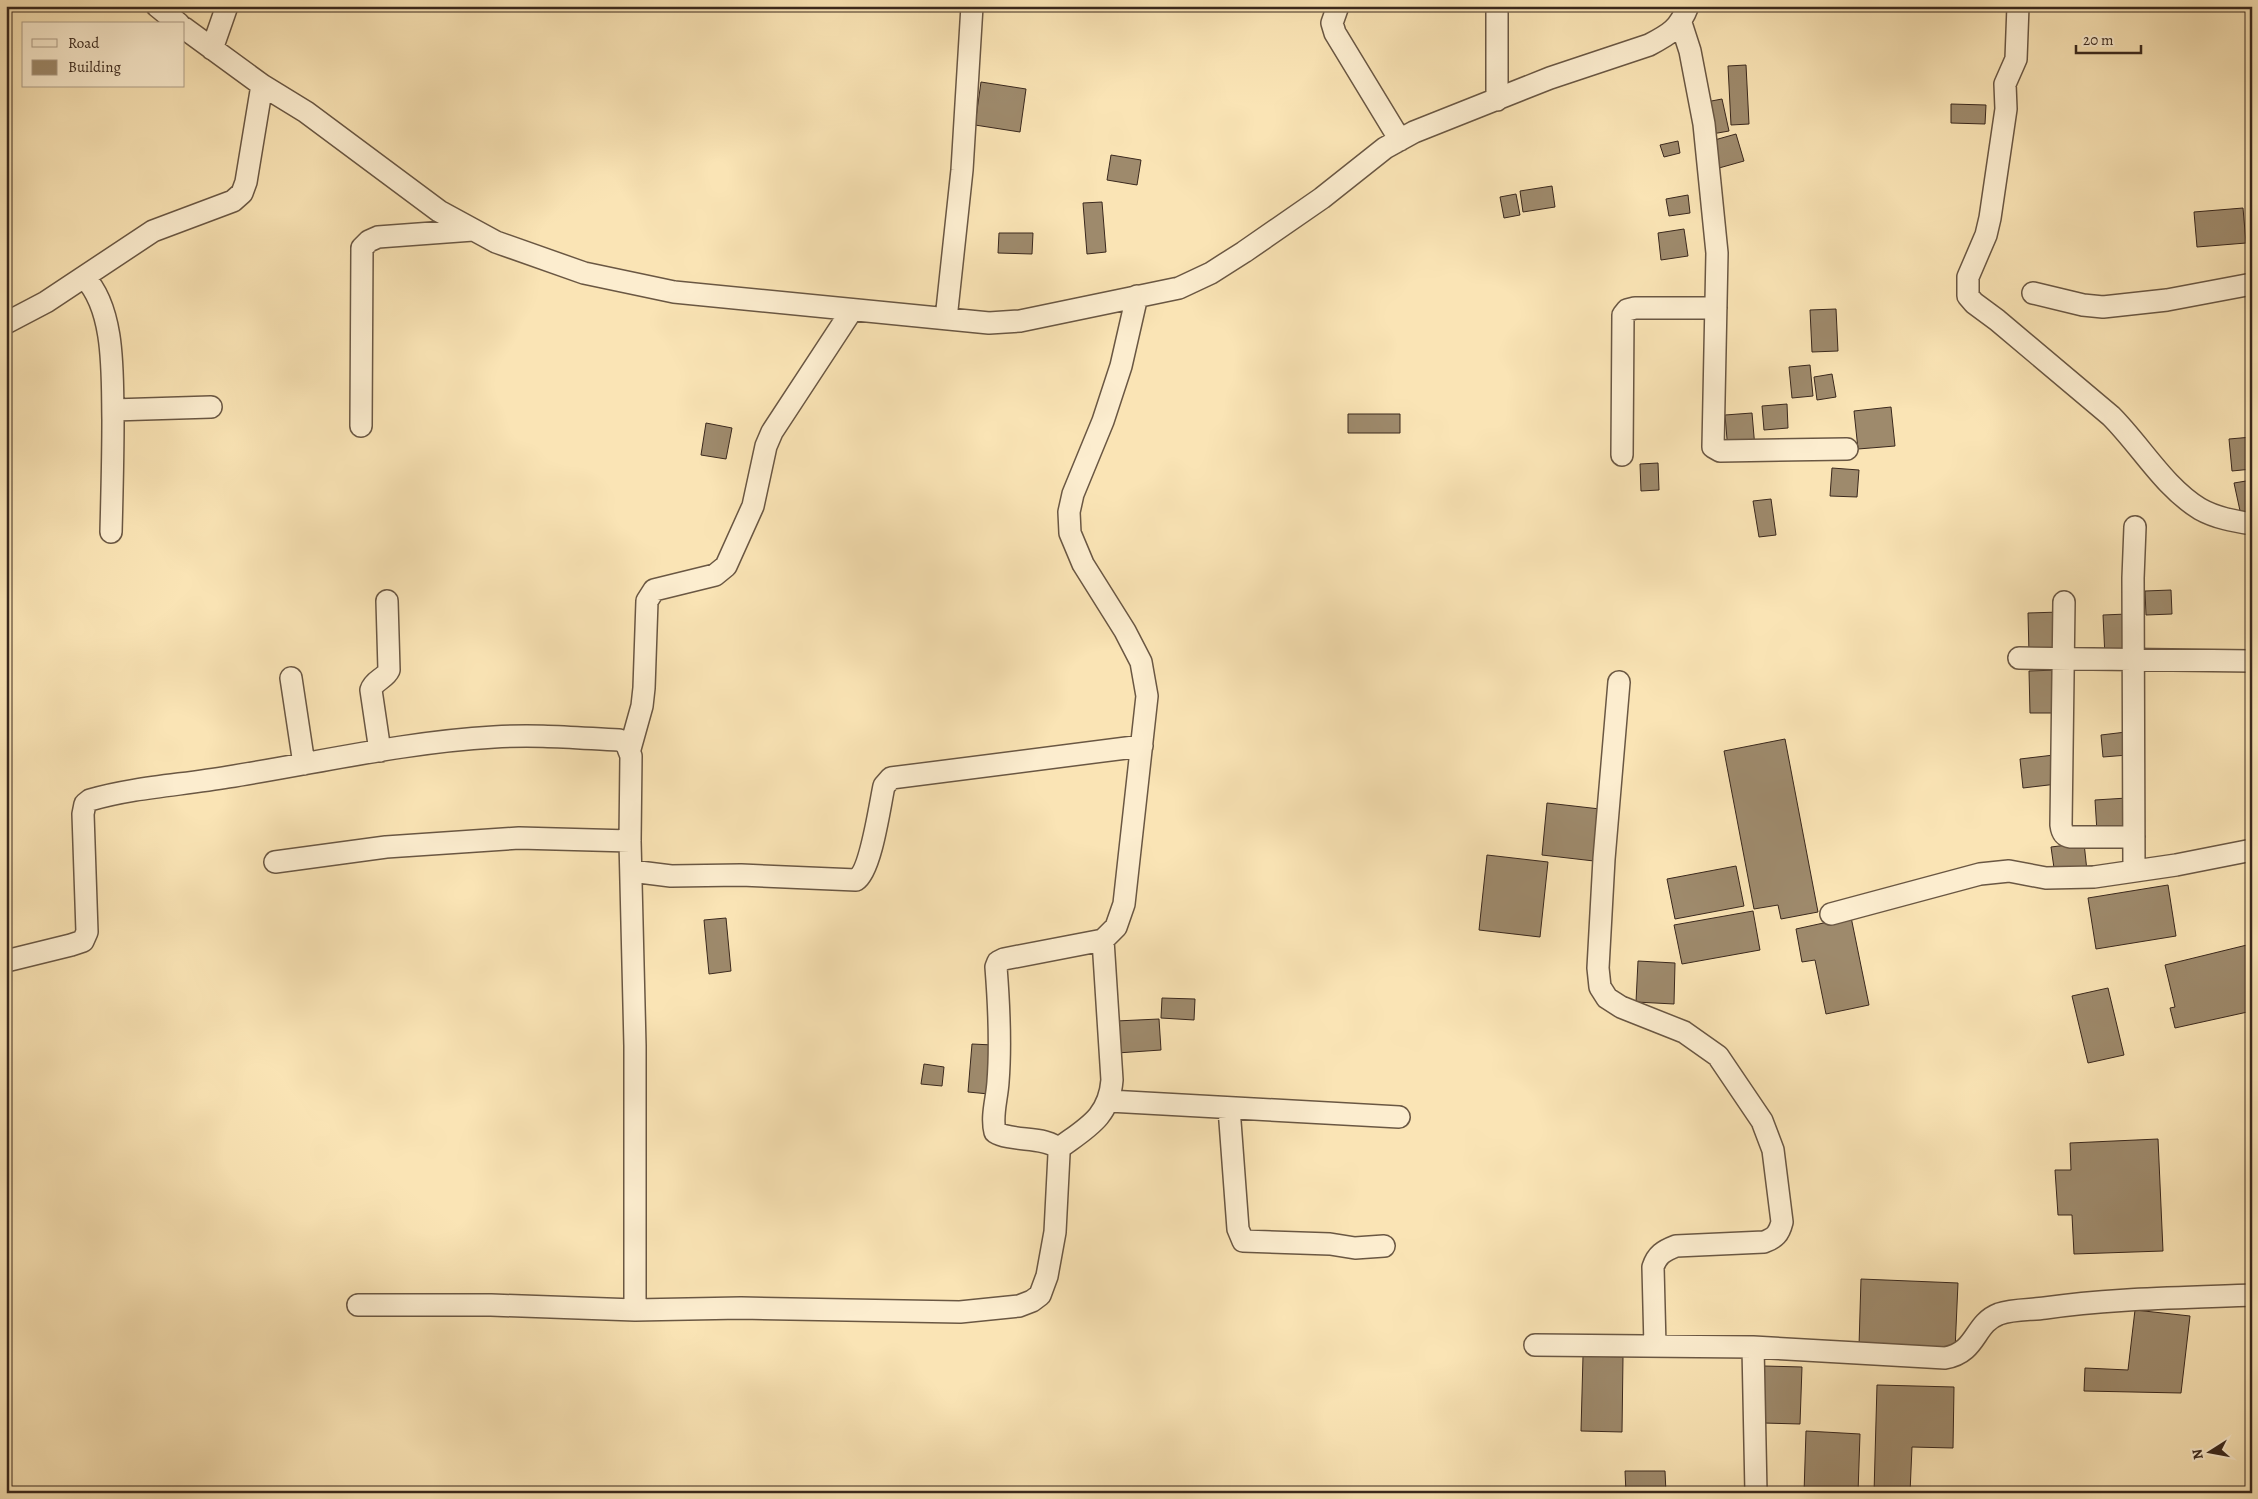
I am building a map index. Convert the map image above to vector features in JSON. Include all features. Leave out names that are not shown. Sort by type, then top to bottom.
[{"type":"street","points":[[157,6],[177,22]]},
{"type":"street","points":[[212,48],[227,6]]},
{"type":"street","points":[[946,319],[962,170],[972,6]]},
{"type":"street","points":[[1338,6],[1332,23],[1335,33],[1400,140]]},
{"type":"street","points":[[1497,6],[1498,100]]},
{"type":"street","points":[[2018,6],[2016,59],[2005,84],[2006,109],[1990,218],[1986,235],[1968,278],[1968,296],[1974,304],[1998,320],[2111,416],[2186,500],[2217,517],[2252,524]]},
{"type":"street","points":[[185,29],[262,85],[306,112],[439,211],[496,242],[584,273],[665,290],[1003,324],[1179,288],[1211,273],[1322,198],[1385,148],[1414,132],[1550,78],[1649,45],[1664,37],[1684,15]]},
{"type":"street","points":[[1684,15],[1704,124],[1717,253],[1713,447],[1720,451],[1848,449]]},
{"type":"street","points":[[6,323],[46,302],[92,287],[153,231],[233,201],[242,193],[246,182],[262,85]]},
{"type":"street","points":[[361,426],[362,248],[369,241],[378,237],[473,230]]},
{"type":"street","points":[[2033,293],[2083,305],[2102,307],[2167,300],[2252,284]]},
{"type":"street","points":[[92,287],[108,334],[113,362],[111,532]]},
{"type":"street","points":[[1058,1149],[1052,1144],[1002,1136],[995,1132],[993,1124],[998,1083],[999,1007],[996,967],[998,962],[1004,959],[1103,940],[1116,927],[1124,904],[1147,696],[1141,662],[1125,630],[1083,564],[1070,533],[1069,512],[1073,494],[1103,421],[1121,366],[1137,296]]},
{"type":"street","points":[[1622,455],[1623,315],[1627,310],[1635,308],[1716,308]]},
{"type":"street","points":[[635,1310],[635,1046],[630,870],[630,749],[642,706],[647,601],[650,594],[659,588],[715,575],[726,566],[753,506],[766,446],[772,432],[852,310]]},
{"type":"street","points":[[113,410],[211,407]]},
{"type":"street","points":[[2134,871],[2133,578],[2135,527]]},
{"type":"street","points":[[380,751],[371,690],[376,682],[388,674],[389,670],[386,601]]},
{"type":"street","points":[[2064,602],[2060,826],[2066,836],[2071,837],[2134,837]]},
{"type":"street","points":[[2019,658],[2252,661]]},
{"type":"street","points":[[291,678],[304,764]]},
{"type":"street","points":[[1619,682],[1604,859],[1598,968],[1600,987],[1607,998],[1621,1007],[1684,1032],[1718,1056],[1762,1120],[1773,1150],[1782,1222],[1775,1238],[1764,1242],[1676,1246],[1663,1251],[1652,1267],[1655,1346]]},
{"type":"street","points":[[6,961],[71,945],[82,941],[87,932],[83,814],[85,804],[90,800],[158,786],[226,778],[425,743],[496,736],[620,740],[626,743],[630,749]]},
{"type":"street","points":[[630,870],[670,876],[741,875],[856,880],[863,873],[870,852],[884,786],[891,778],[1142,746]]},
{"type":"street","points":[[275,862],[386,847],[519,838],[630,841]]},
{"type":"street","points":[[1831,914],[1980,874],[2009,870],[2046,878],[2094,877],[2252,850]]},
{"type":"street","points":[[1058,1149],[1098,1119],[1109,1101],[1112,1080],[1103,940]]},
{"type":"street","points":[[1109,1101],[1399,1117]]},
{"type":"street","points":[[1229,1108],[1238,1229],[1243,1241],[1330,1244],[1355,1248],[1384,1246]]},
{"type":"street","points":[[358,1305],[491,1305],[635,1310],[741,1308],[960,1312],[1019,1306],[1032,1302],[1040,1295],[1047,1276],[1055,1232],[1058,1149]]},
{"type":"street","points":[[1535,1345],[1753,1347],[1945,1358],[1958,1356],[1967,1349],[1986,1323],[1999,1314],[2075,1304],[2252,1295]]},
{"type":"street","points":[[1753,1347],[1756,1493]]},
{"type":"building","points":[[1746,65],[1749,124],[1731,125],[1728,66]]},
{"type":"building","points":[[981,82],[1026,89],[1020,132],[975,125]]},
{"type":"building","points":[[1722,99],[1729,131],[1712,134],[1706,102]]},
{"type":"building","points":[[1951,104],[1986,105],[1985,124],[1951,123]]},
{"type":"building","points":[[1736,134],[1744,161],[1719,168],[1711,141]]},
{"type":"building","points":[[1678,141],[1680,153],[1664,157],[1660,145]]},
{"type":"building","points":[[1111,155],[1141,160],[1137,185],[1107,180]]},
{"type":"building","points":[[1552,186],[1555,207],[1523,212],[1520,191]]},
{"type":"building","points":[[1516,194],[1520,215],[1504,218],[1500,197]]},
{"type":"building","points":[[1688,195],[1690,213],[1669,216],[1666,199]]},
{"type":"building","points":[[1102,202],[1106,252],[1087,254],[1083,203]]},
{"type":"building","points":[[2243,208],[2246,243],[2197,247],[2194,212]]},
{"type":"building","points":[[1684,229],[1688,256],[1661,260],[1658,233]]},
{"type":"building","points":[[999,233],[1033,233],[1032,254],[998,253]]},
{"type":"building","points":[[1836,309],[1838,351],[1812,352],[1810,310]]},
{"type":"building","points":[[1810,365],[1813,396],[1792,398],[1789,367]]},
{"type":"building","points":[[1832,374],[1836,397],[1817,400],[1814,377]]},
{"type":"building","points":[[1787,404],[1788,428],[1764,430],[1762,406]]},
{"type":"building","points":[[1891,407],[1895,446],[1858,449],[1854,411]]},
{"type":"building","points":[[1752,413],[1755,448],[1728,451],[1725,415]]},
{"type":"building","points":[[1348,414],[1400,414],[1400,433],[1348,433]]},
{"type":"building","points":[[706,423],[732,428],[726,459],[701,455]]},
{"type":"building","points":[[2252,437],[2252,469],[2232,471],[2229,439]]},
{"type":"building","points":[[1658,463],[1659,490],[1641,491],[1640,464]]},
{"type":"building","points":[[1832,468],[1859,470],[1857,497],[1830,496]]},
{"type":"building","points":[[2252,480],[2252,518],[2242,520],[2234,483]]},
{"type":"building","points":[[1771,499],[1776,535],[1759,537],[1753,501]]},
{"type":"building","points":[[2171,590],[2172,614],[2146,615],[2145,591]]},
{"type":"building","points":[[2060,612],[2062,654],[2029,654],[2028,613]]},
{"type":"building","points":[[2127,614],[2128,656],[2105,657],[2103,615]]},
{"type":"building","points":[[2058,670],[2059,713],[2030,713],[2029,671]]},
{"type":"building","points":[[2126,732],[2128,755],[2103,757],[2101,735]]},
{"type":"building","points":[[1785,739],[1818,912],[1781,919],[1778,905],[1754,909],[1724,751]]},
{"type":"building","points":[[2054,755],[2057,784],[2023,788],[2020,759]]},
{"type":"building","points":[[2127,798],[2128,830],[2097,832],[2095,800]]},
{"type":"building","points":[[1547,803],[1600,809],[1594,861],[1542,855]]},
{"type":"building","points":[[2084,843],[2087,871],[2055,875],[2051,847]]},
{"type":"building","points":[[1487,855],[1548,862],[1540,937],[1479,930]]},
{"type":"building","points":[[1736,866],[1744,906],[1675,919],[1667,879]]},
{"type":"building","points":[[2168,885],[2176,936],[2096,949],[2088,898]]},
{"type":"building","points":[[1753,911],[1760,950],[1682,964],[1674,925]]},
{"type":"building","points":[[1851,917],[1869,1005],[1826,1014],[1815,960],[1802,962],[1796,929]]},
{"type":"building","points":[[726,918],[731,971],[709,974],[704,920]]},
{"type":"building","points":[[2251,944],[2252,1011],[2175,1028],[2170,1008],[2175,1007],[2165,965]]},
{"type":"building","points":[[1638,961],[1675,963],[1674,1004],[1636,1002]]},
{"type":"building","points":[[2108,988],[2124,1055],[2088,1063],[2072,996]]},
{"type":"building","points":[[1162,998],[1195,999],[1194,1020],[1161,1018]]},
{"type":"building","points":[[1159,1019],[1161,1050],[1117,1053],[1116,1021]]},
{"type":"building","points":[[972,1044],[993,1045],[989,1094],[968,1092]]},
{"type":"building","points":[[924,1064],[944,1067],[942,1086],[921,1084]]},
{"type":"building","points":[[2158,1139],[2163,1251],[2074,1254],[2072,1215],[2058,1215],[2055,1170],[2071,1170],[2070,1143]]},
{"type":"building","points":[[1861,1279],[1958,1283],[1955,1350],[1859,1346]]},
{"type":"building","points":[[2135,1310],[2190,1316],[2181,1393],[2084,1391],[2085,1368],[2128,1370]]},
{"type":"building","points":[[1583,1356],[1623,1357],[1622,1432],[1581,1431]]},
{"type":"building","points":[[1764,1366],[1802,1367],[1800,1424],[1763,1423]]},
{"type":"building","points":[[1877,1385],[1954,1387],[1953,1448],[1912,1447],[1910,1493],[1874,1493]]},
{"type":"building","points":[[1806,1431],[1860,1434],[1858,1493],[1804,1493]]},
{"type":"building","points":[[1625,1471],[1665,1471],[1666,1493],[1626,1493]]}]
